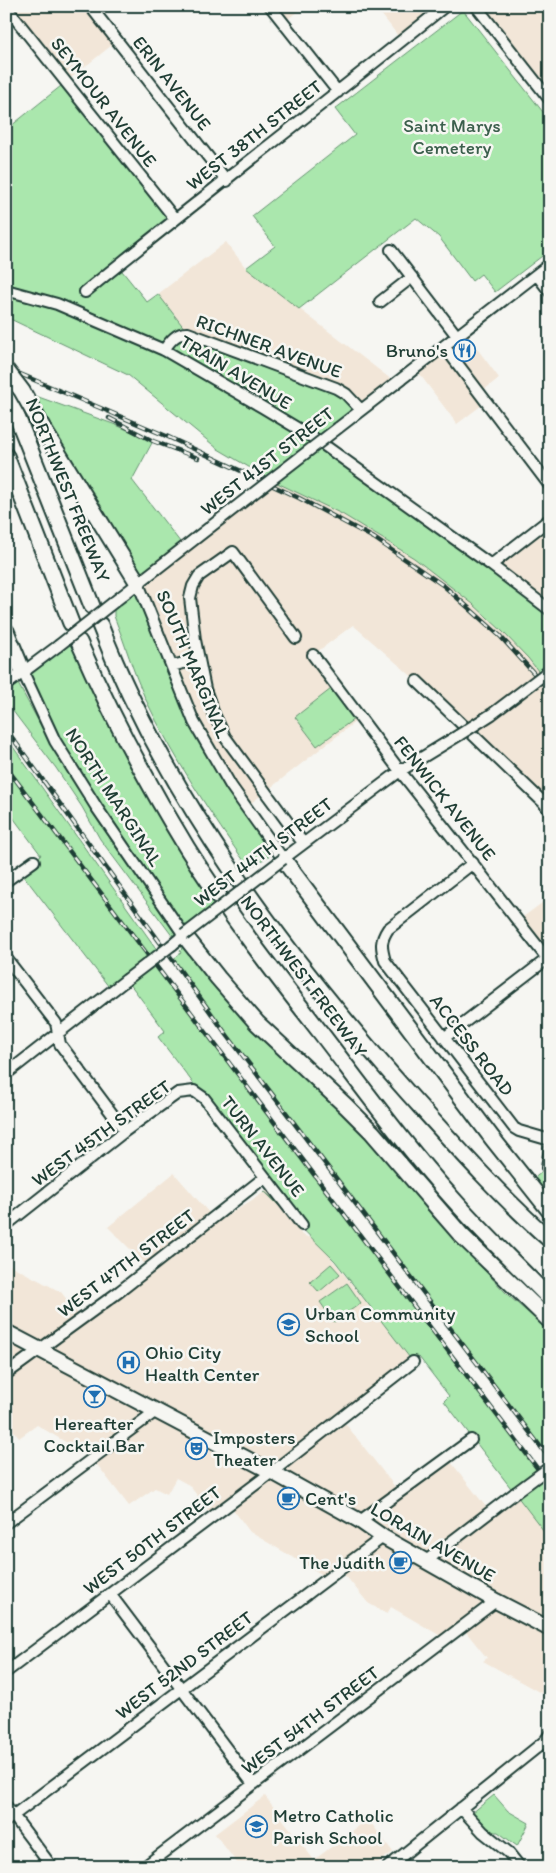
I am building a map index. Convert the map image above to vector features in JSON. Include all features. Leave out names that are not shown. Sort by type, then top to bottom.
[{"type":"highway","points":[[6,370],[22,391],[45,432],[138,583]]},
{"type":"highway","name":"NORTHWEST FREEWAY","points":[[6,388],[92,606]]},
{"type":"highway","points":[[6,456],[71,623]]},
{"type":"highway","name":"NORTHWEST FREEWAY","points":[[100,625],[145,724],[184,794],[268,921],[329,1000],[370,1049],[470,1160],[550,1240]]},
{"type":"highway","points":[[6,631],[23,672]]},
{"type":"highway","name":"NORTHWEST FREEWAY","points":[[79,642],[140,769],[188,850],[220,896],[290,992],[441,1185],[550,1299]]},
{"type":"highway","points":[[283,858],[492,1138],[550,1211]]},
{"type":"highway","points":[[184,935],[257,1023],[366,1126],[461,1235],[550,1320]]},
{"type":"main road","name":"LORAIN AVENUE","points":[[6,1332],[272,1472],[496,1601],[546,1623]]},
{"type":"street","name":"ERIN AVENUE","points":[[90,6],[227,180]]},
{"type":"street","points":[[270,6],[338,92]]},
{"type":"street","name":"WEST 38TH STREET","points":[[85,292],[445,6]]},
{"type":"street","points":[[476,6],[550,100]]},
{"type":"street","name":"SEYMOUR AVENUE","points":[[6,7],[175,219]]},
{"type":"street","points":[[391,250],[457,336]]},
{"type":"street","name":"WEST 41ST STREET","points":[[6,685],[550,264]]},
{"type":"street","points":[[537,275],[550,292]]},
{"type":"street","points":[[380,302],[412,277]]},
{"type":"street","name":"TRAIN AVENUE","points":[[6,290],[57,304],[164,350],[316,440],[491,565],[550,610]]},
{"type":"street","name":"RICHNER AVENUE","points":[[164,350],[177,336],[188,333],[336,388],[346,394],[361,410]]},
{"type":"street","points":[[444,346],[550,486]]},
{"type":"street","points":[[491,565],[550,519]]},
{"type":"street","points":[[296,638],[233,552],[199,576],[193,586],[190,598],[199,659],[205,689],[214,714],[225,737],[303,843]]},
{"type":"street","name":"SOUTH MARGINAL","points":[[138,583],[194,722],[231,786],[283,858]]},
{"type":"street","name":"FENWICK AVENUE","points":[[313,655],[400,771],[549,960]]},
{"type":"street","points":[[172,666],[199,659]]},
{"type":"street","name":"WEST 44TH STREET","points":[[6,1074],[57,1032],[303,843],[400,771],[492,714],[550,670]]},
{"type":"street","name":"NORTH MARGINAL","points":[[23,672],[55,741],[184,935]]},
{"type":"street","points":[[417,681],[544,803],[550,812]]},
{"type":"street","points":[[6,881],[34,861]]},
{"type":"street","name":"ACCESS ROAD","points":[[473,863],[388,929],[381,940],[382,952],[385,961],[514,1128],[550,1140]]},
{"type":"street","points":[[6,958],[56,1023],[60,1044],[125,1132]]},
{"type":"street","points":[[444,1038],[549,960]]},
{"type":"street","name":"WEST 45TH STREET","points":[[6,1226],[125,1132],[178,1093],[194,1091]]},
{"type":"street","name":"TURN AVENUE","points":[[194,1091],[204,1098],[302,1224]]},
{"type":"street","points":[[547,1168],[550,1147]]},
{"type":"street","name":"WEST 47TH STREET","points":[[6,1374],[127,1286],[265,1177]]},
{"type":"street","name":"WEST 50TH STREET","points":[[6,1672],[272,1472],[413,1362]]},
{"type":"street","points":[[6,1523],[156,1411]]},
{"type":"street","points":[[360,1521],[470,1440]]},
{"type":"street","points":[[426,1561],[550,1467]]},
{"type":"street","name":"WEST 52ND STREET","points":[[10,1818],[383,1537]]},
{"type":"street","points":[[110,1594],[253,1784]]},
{"type":"street","name":"WEST 54TH STREET","points":[[144,1867],[496,1601]]},
{"type":"street","points":[[388,1867],[545,1741],[550,1734]]},
{"type":"street","points":[[6,1806],[10,1818],[52,1867]]},
{"type":"street","points":[[462,1808],[483,1832],[508,1852],[520,1867]]},
{"type":"shaded area","points":[[6,6],[90,6],[117,41],[66,82]]},
{"type":"shaded area","points":[[270,6],[304,6],[283,23]]},
{"type":"shaded area","points":[[375,6],[445,6],[402,41]]},
{"type":"shaded area","points":[[476,6],[550,6],[550,100]]},
{"type":"shaded area","points":[[226,242],[246,268],[396,383],[361,410],[188,333],[158,294]]},
{"type":"shaded area","points":[[464,331],[499,378],[480,393],[486,402],[457,424],[415,368]]},
{"type":"shaded area","points":[[271,480],[342,514],[414,558],[473,604],[528,658],[542,676],[550,670],[550,812],[417,681],[353,625],[313,655],[360,718],[246,807],[194,722],[138,583]]},
{"type":"shaded area","points":[[545,522],[550,529],[550,610],[491,565]]},
{"type":"shaded area","points":[[550,897],[550,962],[519,920]]},
{"type":"shaded area","points":[[174,1173],[217,1222],[268,1190],[302,1235],[317,1240],[413,1362],[341,1418],[399,1492],[447,1457],[490,1512],[515,1493],[550,1539],[550,1698],[483,1661],[487,1658],[462,1627],[446,1639],[391,1607],[387,1614],[368,1603],[340,1569],[328,1578],[250,1532],[229,1504],[213,1516],[189,1485],[176,1478],[167,1494],[155,1488],[129,1506],[92,1458],[37,1425],[19,1438],[6,1421],[6,1263],[61,1292],[82,1319],[149,1268],[108,1227]]},
{"type":"shaded area","name":"Metro Catholic Parish School","points":[[265,1796],[314,1860],[368,1819],[393,1852],[372,1867],[240,1867],[215,1834]]},
{"type":"green space","name":"Saint Marys Cemetery","points":[[463,10],[550,121],[550,250],[495,292],[481,274],[472,281],[439,237],[416,218],[299,309],[246,268],[275,246],[252,216],[355,135],[335,109]]},
{"type":"green space","points":[[66,82],[175,219],[118,266],[147,302],[158,294],[188,333],[331,387],[361,410],[319,443],[550,610],[550,670],[542,676],[528,658],[473,604],[414,558],[342,514],[271,480],[218,449],[128,375],[6,317],[6,130]]},
{"type":"green space","points":[[22,391],[116,425],[153,441],[132,480],[184,547],[138,583]]},
{"type":"green space","points":[[138,583],[194,722],[277,851],[249,868],[180,764],[145,698],[137,678],[114,616],[114,602]]},
{"type":"green space","points":[[76,632],[89,664],[225,904],[184,935],[97,808],[23,672]]},
{"type":"green space","points":[[6,662],[11,665],[10,669],[58,757],[87,799],[114,845],[249,1026],[327,1097],[369,1140],[434,1218],[509,1296],[550,1332],[550,1456],[548,1457],[172,960],[181,953],[182,949],[100,839],[82,807],[56,768],[6,702],[6,697],[13,691],[6,678]]},
{"type":"green space","points":[[331,689],[354,719],[317,746],[295,717]]},
{"type":"green space","points":[[6,737],[160,954],[152,961],[550,1485],[550,1539],[444,1401],[449,1396],[419,1357],[413,1362],[335,1261],[263,1190],[299,1222],[158,1037],[165,1031],[127,980],[112,991],[20,871],[41,855],[6,808]]},
{"type":"green space","points":[[542,1172],[550,1181],[550,1211],[528,1183]]},
{"type":"green space","points":[[331,1264],[340,1274],[319,1292],[310,1282]]},
{"type":"green space","points":[[347,1283],[361,1303],[334,1322],[320,1302]]},
{"type":"green space","points":[[494,1795],[508,1811],[529,1823],[517,1846],[498,1832],[488,1832],[472,1813]]},
{"type":"railway","points":[[6,368],[164,435],[299,498],[374,538],[444,586],[500,636],[550,691]]},
{"type":"railway","points":[[109,418],[153,441],[198,458]]},
{"type":"railway","points":[[6,729],[224,1031],[550,1459]]},
{"type":"railway","points":[[6,767],[550,1485]]},
{"type":"place","name":"Bruno's","points":[[464,350]]},
{"type":"place","name":"Urban Community School","points":[[289,1324]]},
{"type":"place","name":"Ohio City Health Center","points":[[129,1363]]},
{"type":"place","name":"Hereafter Cocktail Bar","points":[[94,1397]]},
{"type":"place","name":"Imposters Theater","points":[[197,1448]]},
{"type":"place","name":"Cent's","points":[[289,1498]]},
{"type":"place","name":"The Judith","points":[[401,1562]]},
{"type":"place","name":"Metro Catholic Parish School","points":[[257,1826]]}]
